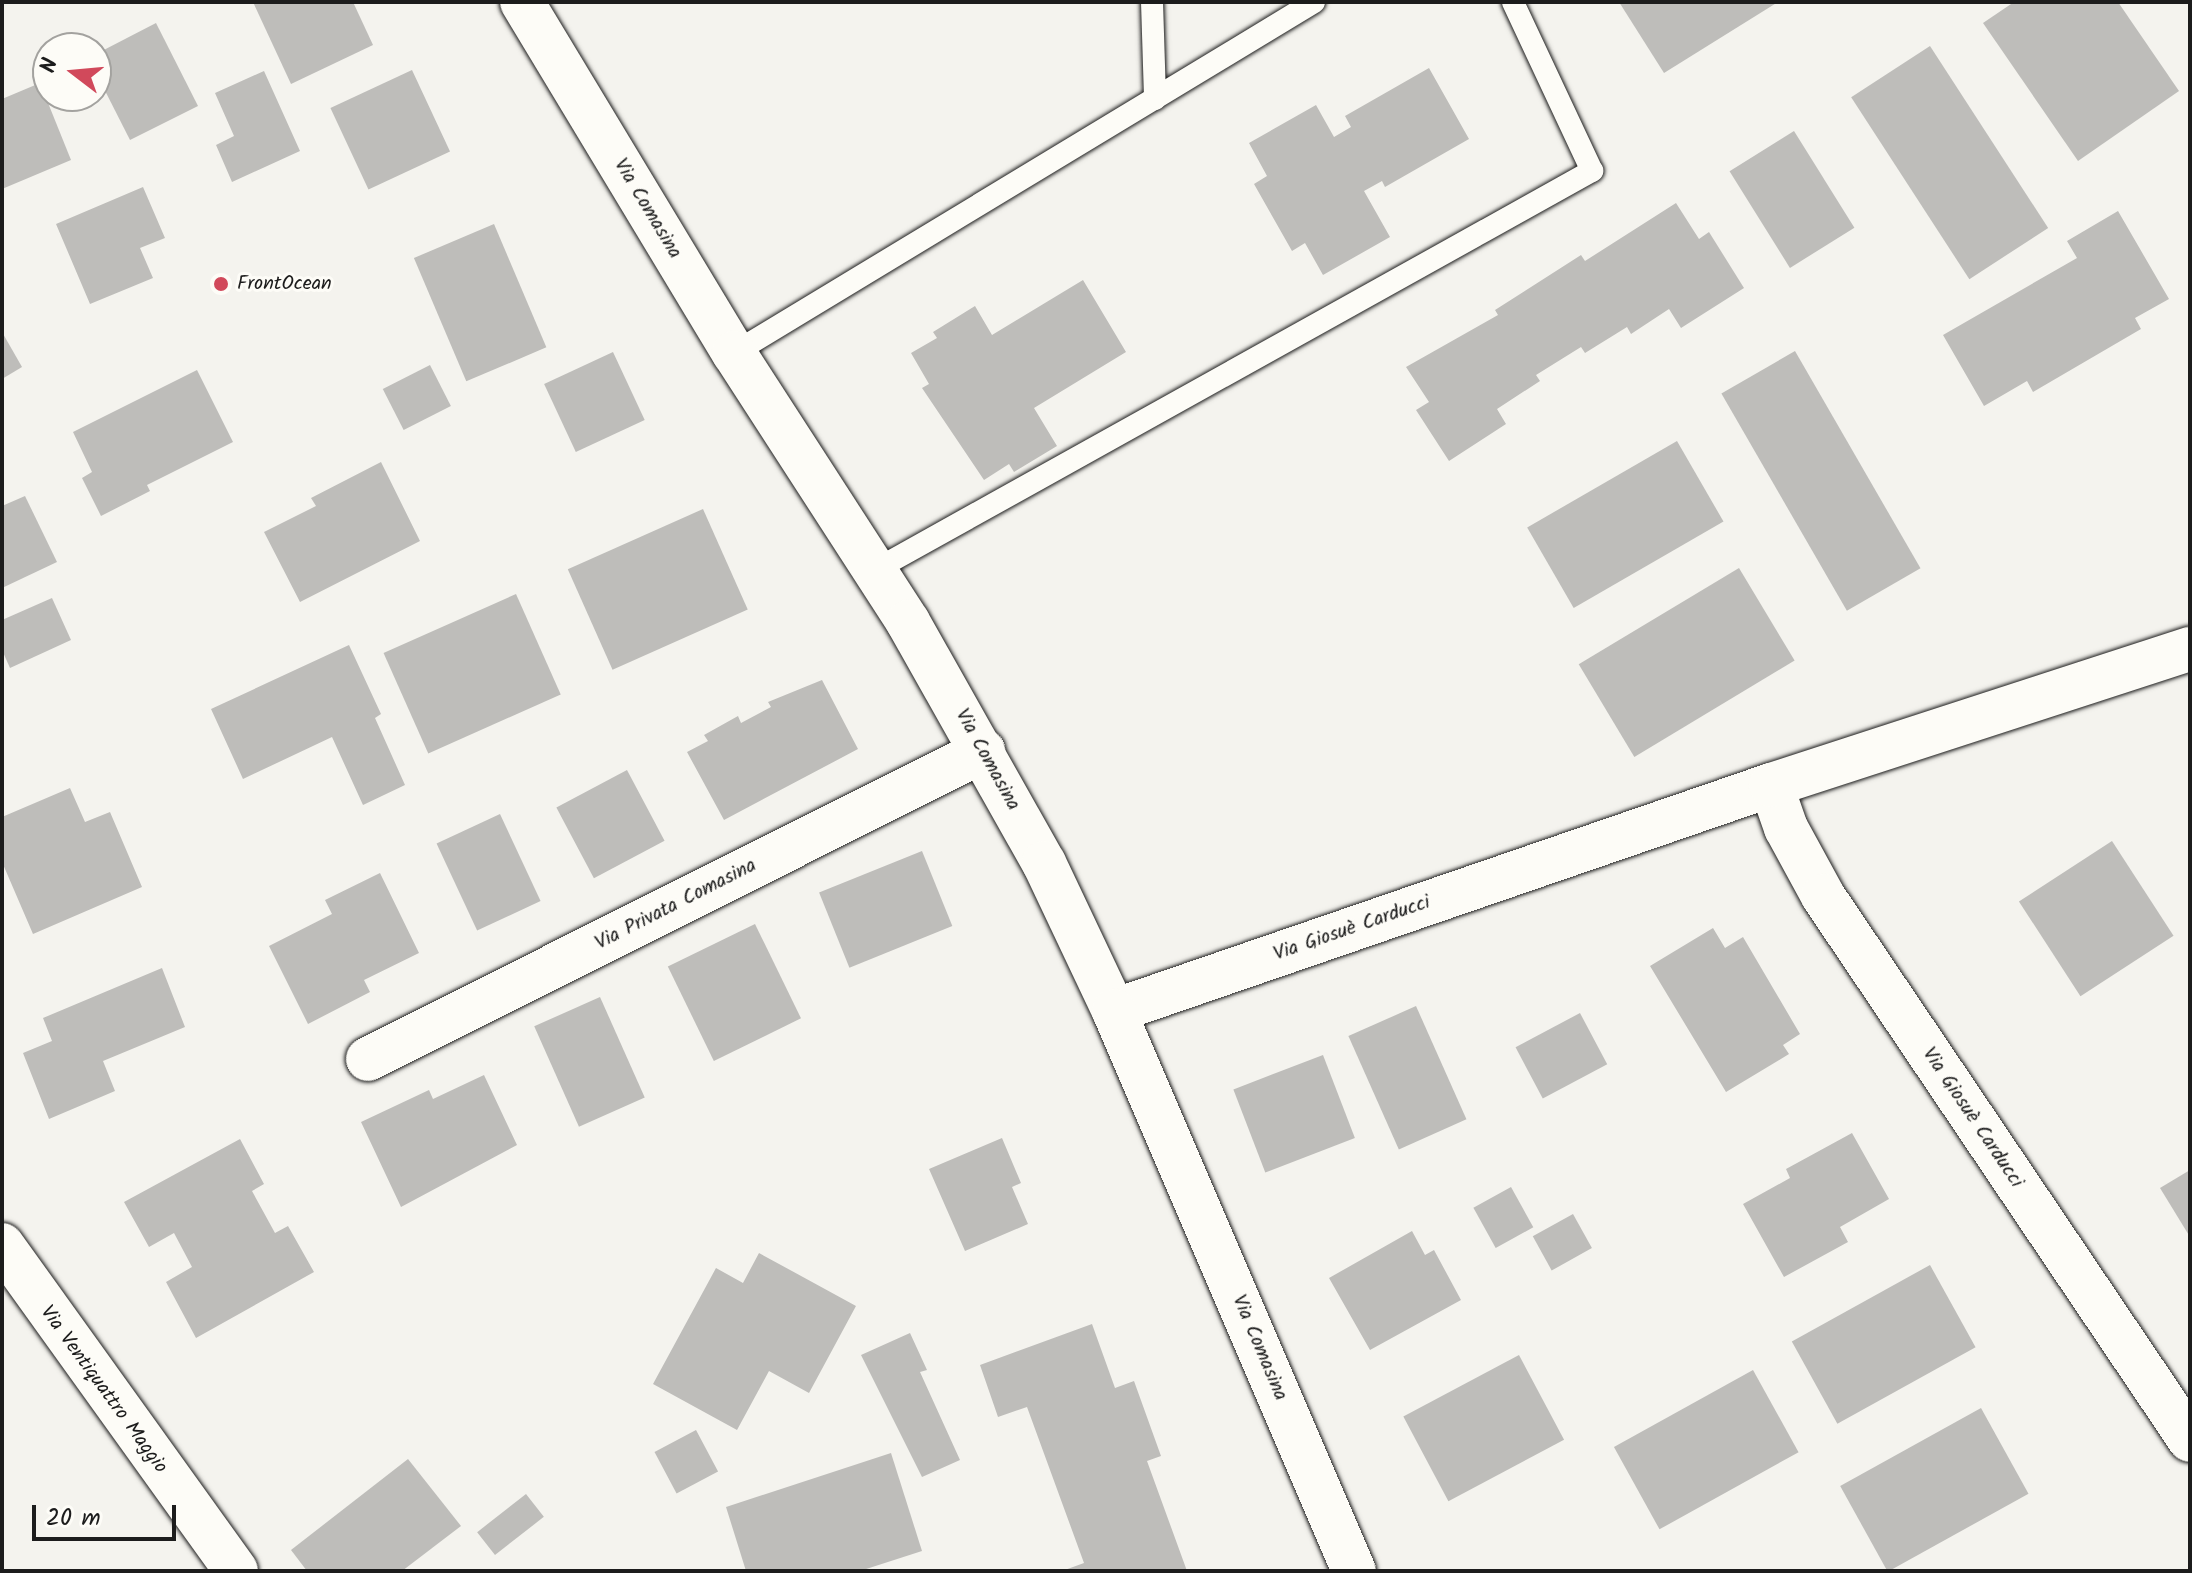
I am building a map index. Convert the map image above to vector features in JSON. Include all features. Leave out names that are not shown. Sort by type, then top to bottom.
[{"type":"street","name":"Via Comasina","points":[[522,2],[734,353],[875,570],[983,751],[1044,863],[1114,1011],[1354,1571]]},
{"type":"street","name":"Via Giosuè Carducci","points":[[1114,1011],[1771,785],[2190,649]]},
{"type":"street","name":"Via Privata Comasina","points":[[368,1059],[983,751]]},
{"type":"street","name":"Via Giosuè Carducci","points":[[1771,785],[1786,828],[1823,896],[2190,1440]]},
{"type":"street","name":"Via Ventiquattro Maggio","points":[[7,1263],[236,1571]]},
{"type":"lane","points":[[1152,2],[1155,99]]},
{"type":"lane","points":[[734,353],[1314,2]]},
{"type":"lane","points":[[875,570],[1592,171],[1513,2]]},
{"type":"building","points":[[253,2],[353,2],[373,45],[291,84]]},
{"type":"building","points":[[1619,2],[1778,2],[1664,73]]},
{"type":"building","points":[[2014,2],[2118,2],[2179,91],[2078,161],[1983,23]]},
{"type":"building","points":[[156,23],[198,106],[130,140],[112,105],[112,46]]},
{"type":"building","points":[[1930,46],[2048,228],[1969,279],[1851,97]]},
{"type":"building","points":[[1429,68],[1469,139],[1385,187],[1382,181],[1364,191],[1390,237],[1323,275],[1305,243],[1292,251],[1254,184],[1267,176],[1249,143],[1316,105],[1334,137],[1351,127],[1345,116]]},
{"type":"building","points":[[412,70],[450,152],[368,190],[330,108]]},
{"type":"building","points":[[264,71],[300,151],[232,182],[216,145],[234,136],[215,93]]},
{"type":"building","points":[[32,86],[32,112],[52,112],[71,160],[2,189],[2,99]]},
{"type":"building","points":[[1794,131],[1854,228],[1790,268],[1730,171]]},
{"type":"building","points":[[143,187],[165,238],[140,248],[153,278],[90,304],[56,224]]},
{"type":"building","points":[[1676,203],[1699,239],[1709,232],[1744,288],[1681,328],[1669,309],[1631,334],[1627,327],[1585,353],[1581,347],[1536,375],[1540,381],[1497,409],[1506,424],[1449,461],[1416,410],[1429,402],[1406,367],[1498,315],[1495,310],[1581,255],[1585,261]]},
{"type":"building","points":[[2118,211],[2169,299],[2135,318],[2141,329],[2033,392],[2027,381],[1984,406],[1943,335],[2077,258],[2067,241]]},
{"type":"building","points":[[494,224],[546,347],[466,381],[414,258]]},
{"type":"building","points":[[1083,280],[1126,352],[1034,408],[1057,446],[1014,472],[1009,464],[984,480],[922,388],[929,384],[911,353],[937,338],[933,332],[975,306],[992,335]]},
{"type":"building","points":[[2,332],[22,367],[2,379]]},
{"type":"building","points":[[1795,351],[1920,568],[1847,611],[1721,394]]},
{"type":"building","points":[[613,352],[645,420],[576,452],[544,384]]},
{"type":"building","points":[[430,365],[451,406],[404,430],[383,389]]},
{"type":"building","points":[[197,370],[233,442],[147,485],[150,491],[101,516],[82,478],[92,472],[73,432]]},
{"type":"building","points":[[1677,441],[1724,522],[1574,608],[1527,528]]},
{"type":"building","points":[[381,462],[420,541],[300,602],[264,532],[316,506],[311,498]]},
{"type":"building","points":[[25,496],[57,562],[2,588],[2,506]]},
{"type":"building","points":[[703,509],[748,609],[613,670],[568,569]]},
{"type":"building","points":[[1739,568],[1795,661],[1634,757],[1579,664]]},
{"type":"building","points":[[516,594],[561,694],[428,753],[384,653]]},
{"type":"building","points":[[52,598],[71,640],[10,668],[2,650],[2,620]]},
{"type":"building","points":[[349,645],[381,714],[375,718],[405,785],[363,805],[332,737],[243,779],[211,709]]},
{"type":"building","points":[[822,680],[858,749],[724,820],[687,752],[708,741],[704,735],[738,716],[741,723],[771,707],[768,702]]},
{"type":"building","points":[[627,770],[665,841],[594,878],[556,808]]},
{"type":"building","points":[[70,788],[85,822],[110,812],[142,887],[33,934],[2,862],[2,817]]},
{"type":"building","points":[[500,814],[541,901],[477,931],[437,844]]},
{"type":"building","points":[[2112,841],[2174,936],[2080,996],[2019,901]]},
{"type":"building","points":[[922,851],[952,926],[849,968],[819,893]]},
{"type":"building","points":[[380,873],[419,953],[364,980],[370,992],[308,1024],[269,946],[332,914],[325,900]]},
{"type":"building","points":[[755,924],[801,1018],[714,1061],[668,967]]},
{"type":"building","points":[[1713,928],[1725,948],[1743,937],[1800,1034],[1783,1045],[1789,1054],[1726,1092],[1650,966]]},
{"type":"building","points":[[162,968],[185,1027],[103,1061],[115,1091],[49,1119],[23,1053],[52,1041],[43,1018]]},
{"type":"building","points":[[600,997],[645,1097],[579,1127],[534,1026]]},
{"type":"building","points":[[1416,1006],[1466,1119],[1399,1149],[1348,1036]]},
{"type":"building","points":[[1580,1013],[1607,1064],[1543,1098],[1516,1047]]},
{"type":"building","points":[[1323,1055],[1355,1138],[1265,1172],[1233,1089]]},
{"type":"building","points":[[484,1075],[517,1145],[401,1207],[361,1122],[429,1090],[433,1099]]},
{"type":"building","points":[[1852,1133],[1889,1199],[1840,1227],[1848,1242],[1784,1277],[1743,1204],[1790,1178],[1786,1169]]},
{"type":"building","points":[[1002,1138],[1021,1183],[1012,1187],[1028,1224],[965,1251],[929,1169]]},
{"type":"building","points":[[240,1139],[264,1184],[252,1191],[275,1233],[288,1226],[314,1272],[196,1338],[166,1282],[192,1267],[174,1233],[149,1247],[124,1202]]},
{"type":"building","points":[[2190,1170],[2190,1237],[2160,1188]]},
{"type":"building","points":[[1511,1187],[1533,1227],[1496,1248],[1473,1208]]},
{"type":"building","points":[[1573,1214],[1592,1248],[1552,1270],[1533,1236]]},
{"type":"building","points":[[1412,1231],[1425,1255],[1434,1250],[1461,1300],[1370,1350],[1329,1278]]},
{"type":"building","points":[[759,1253],[856,1306],[809,1393],[769,1371],[737,1430],[653,1384],[716,1268],[743,1283]]},
{"type":"building","points":[[1930,1265],[1976,1347],[1837,1424],[1792,1342]]},
{"type":"building","points":[[1092,1324],[1115,1388],[1134,1381],[1161,1456],[1147,1461],[1187,1571],[1062,1571],[1084,1563],[1027,1407],[998,1417],[980,1365]]},
{"type":"building","points":[[910,1333],[927,1370],[920,1372],[960,1460],[922,1477],[861,1355]]},
{"type":"building","points":[[1519,1355],[1564,1440],[1448,1501],[1403,1417]]},
{"type":"building","points":[[1753,1370],[1799,1452],[1660,1529],[1614,1447]]},
{"type":"building","points":[[1981,1408],[2029,1494],[1887,1571],[1840,1486]]},
{"type":"building","points":[[696,1430],[718,1471],[677,1494],[655,1452]]},
{"type":"building","points":[[891,1453],[922,1551],[860,1571],[746,1571],[726,1507]]},
{"type":"building","points":[[408,1459],[461,1526],[402,1571],[307,1571],[291,1550]]},
{"type":"building","points":[[526,1494],[544,1517],[495,1555],[477,1532]]},
{"type":"place","name":"FrontOcean","points":[[221,284]]}]
